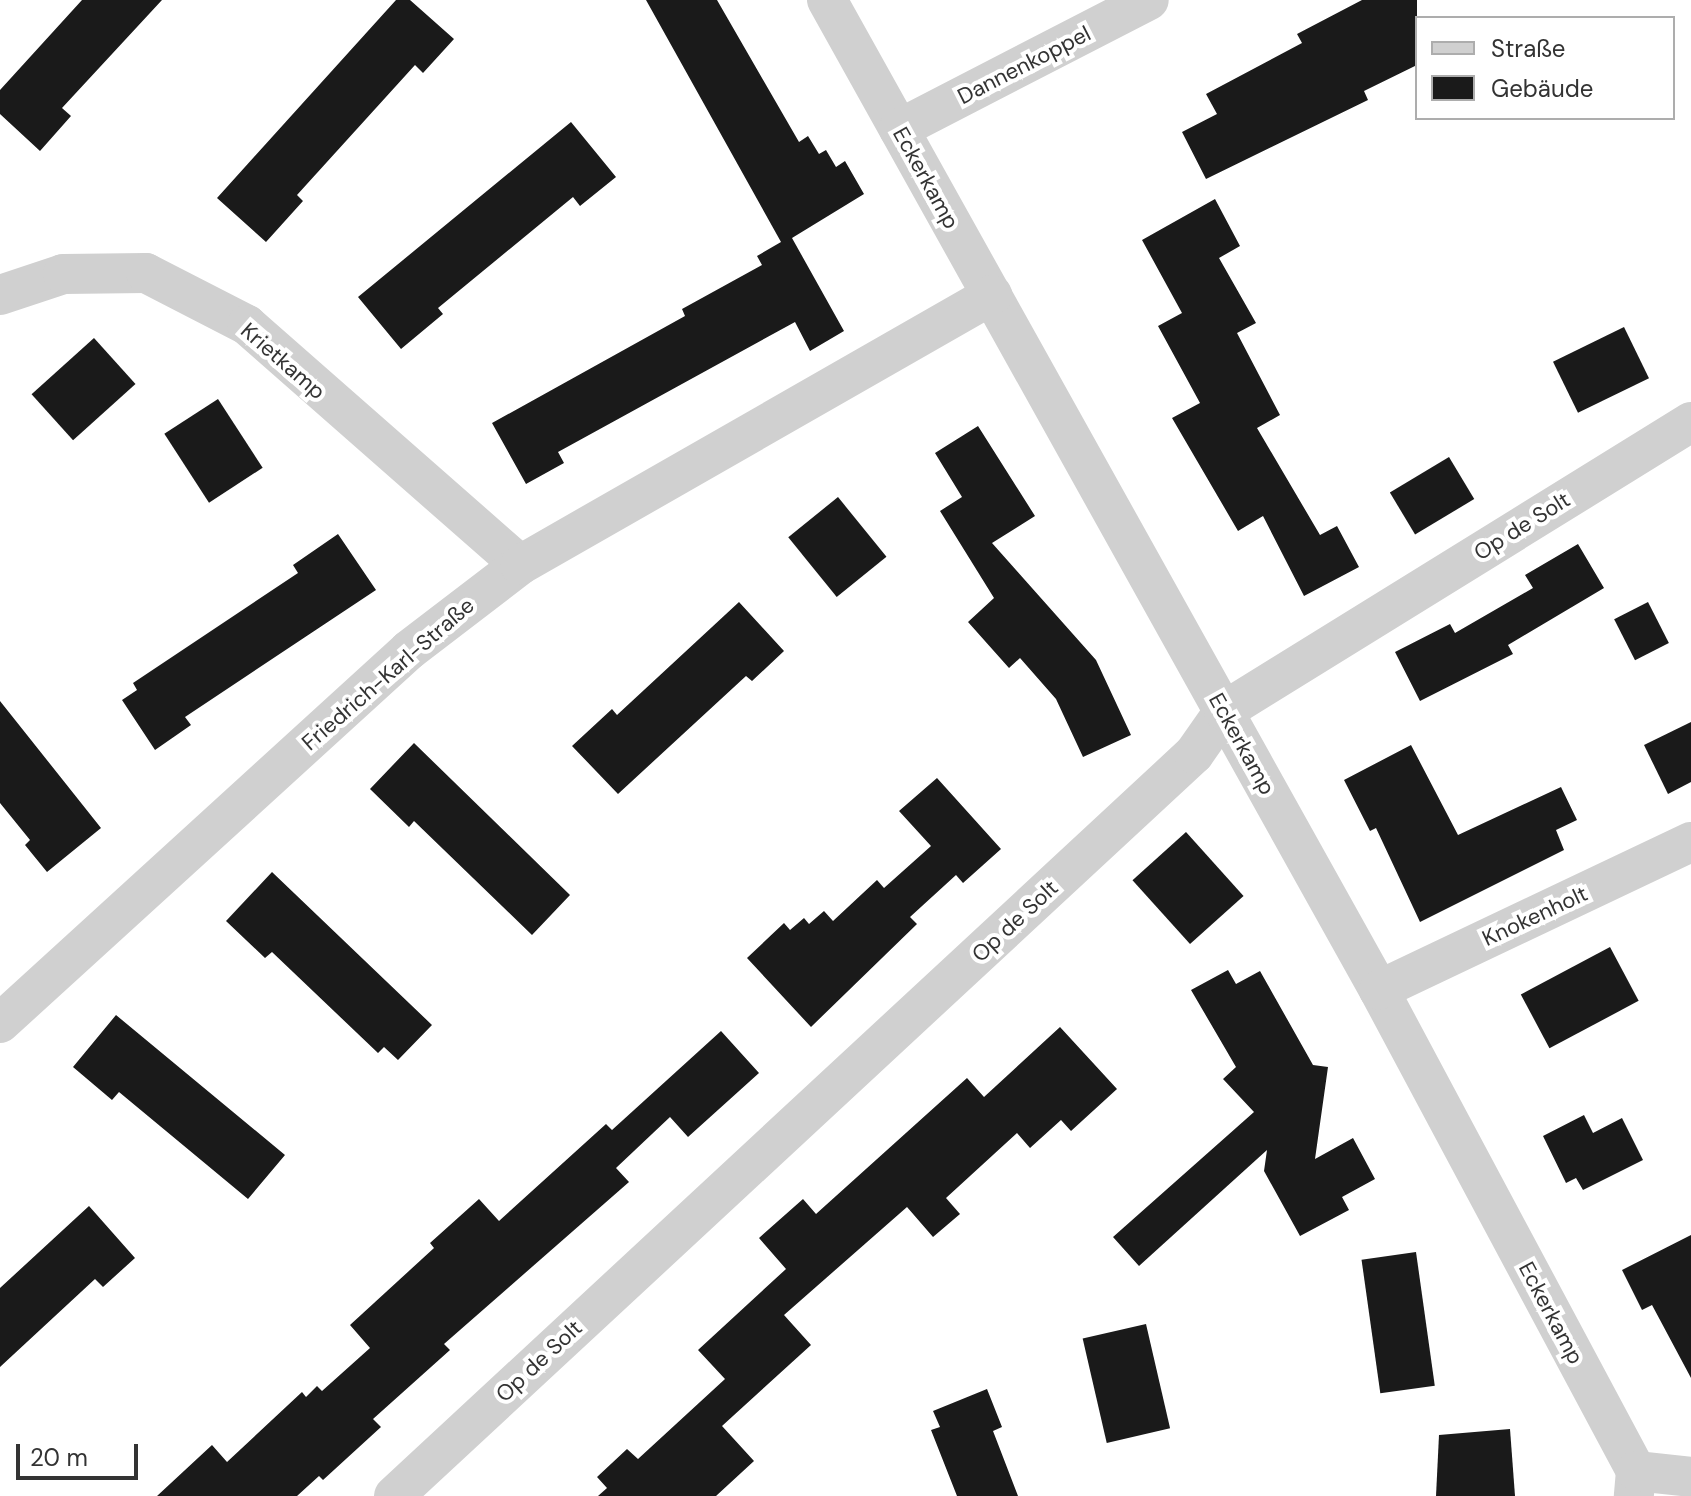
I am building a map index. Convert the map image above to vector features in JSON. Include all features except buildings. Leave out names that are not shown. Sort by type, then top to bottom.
[{"type":"street","name":"Eckerkamp","points":[[827,0],[1379,990],[1635,1484]]},
{"type":"street","name":"Dannenkoppel","points":[[899,129],[1149,0]]},
{"type":"street","name":"Krietkamp","points":[[0,295],[63,274],[146,273],[247,325],[520,565]]},
{"type":"street","name":"Friedrich-Karl-Straße","points":[[0,1023],[409,650],[520,565],[992,295]]},
{"type":"street","name":"Op de Solt","points":[[394,1496],[1194,754],[1224,711],[1691,422]]},
{"type":"street","name":"Knokenholt","points":[[1379,990],[1691,842]]},
{"type":"street","points":[[1635,1484],[1691,1477]]}]
